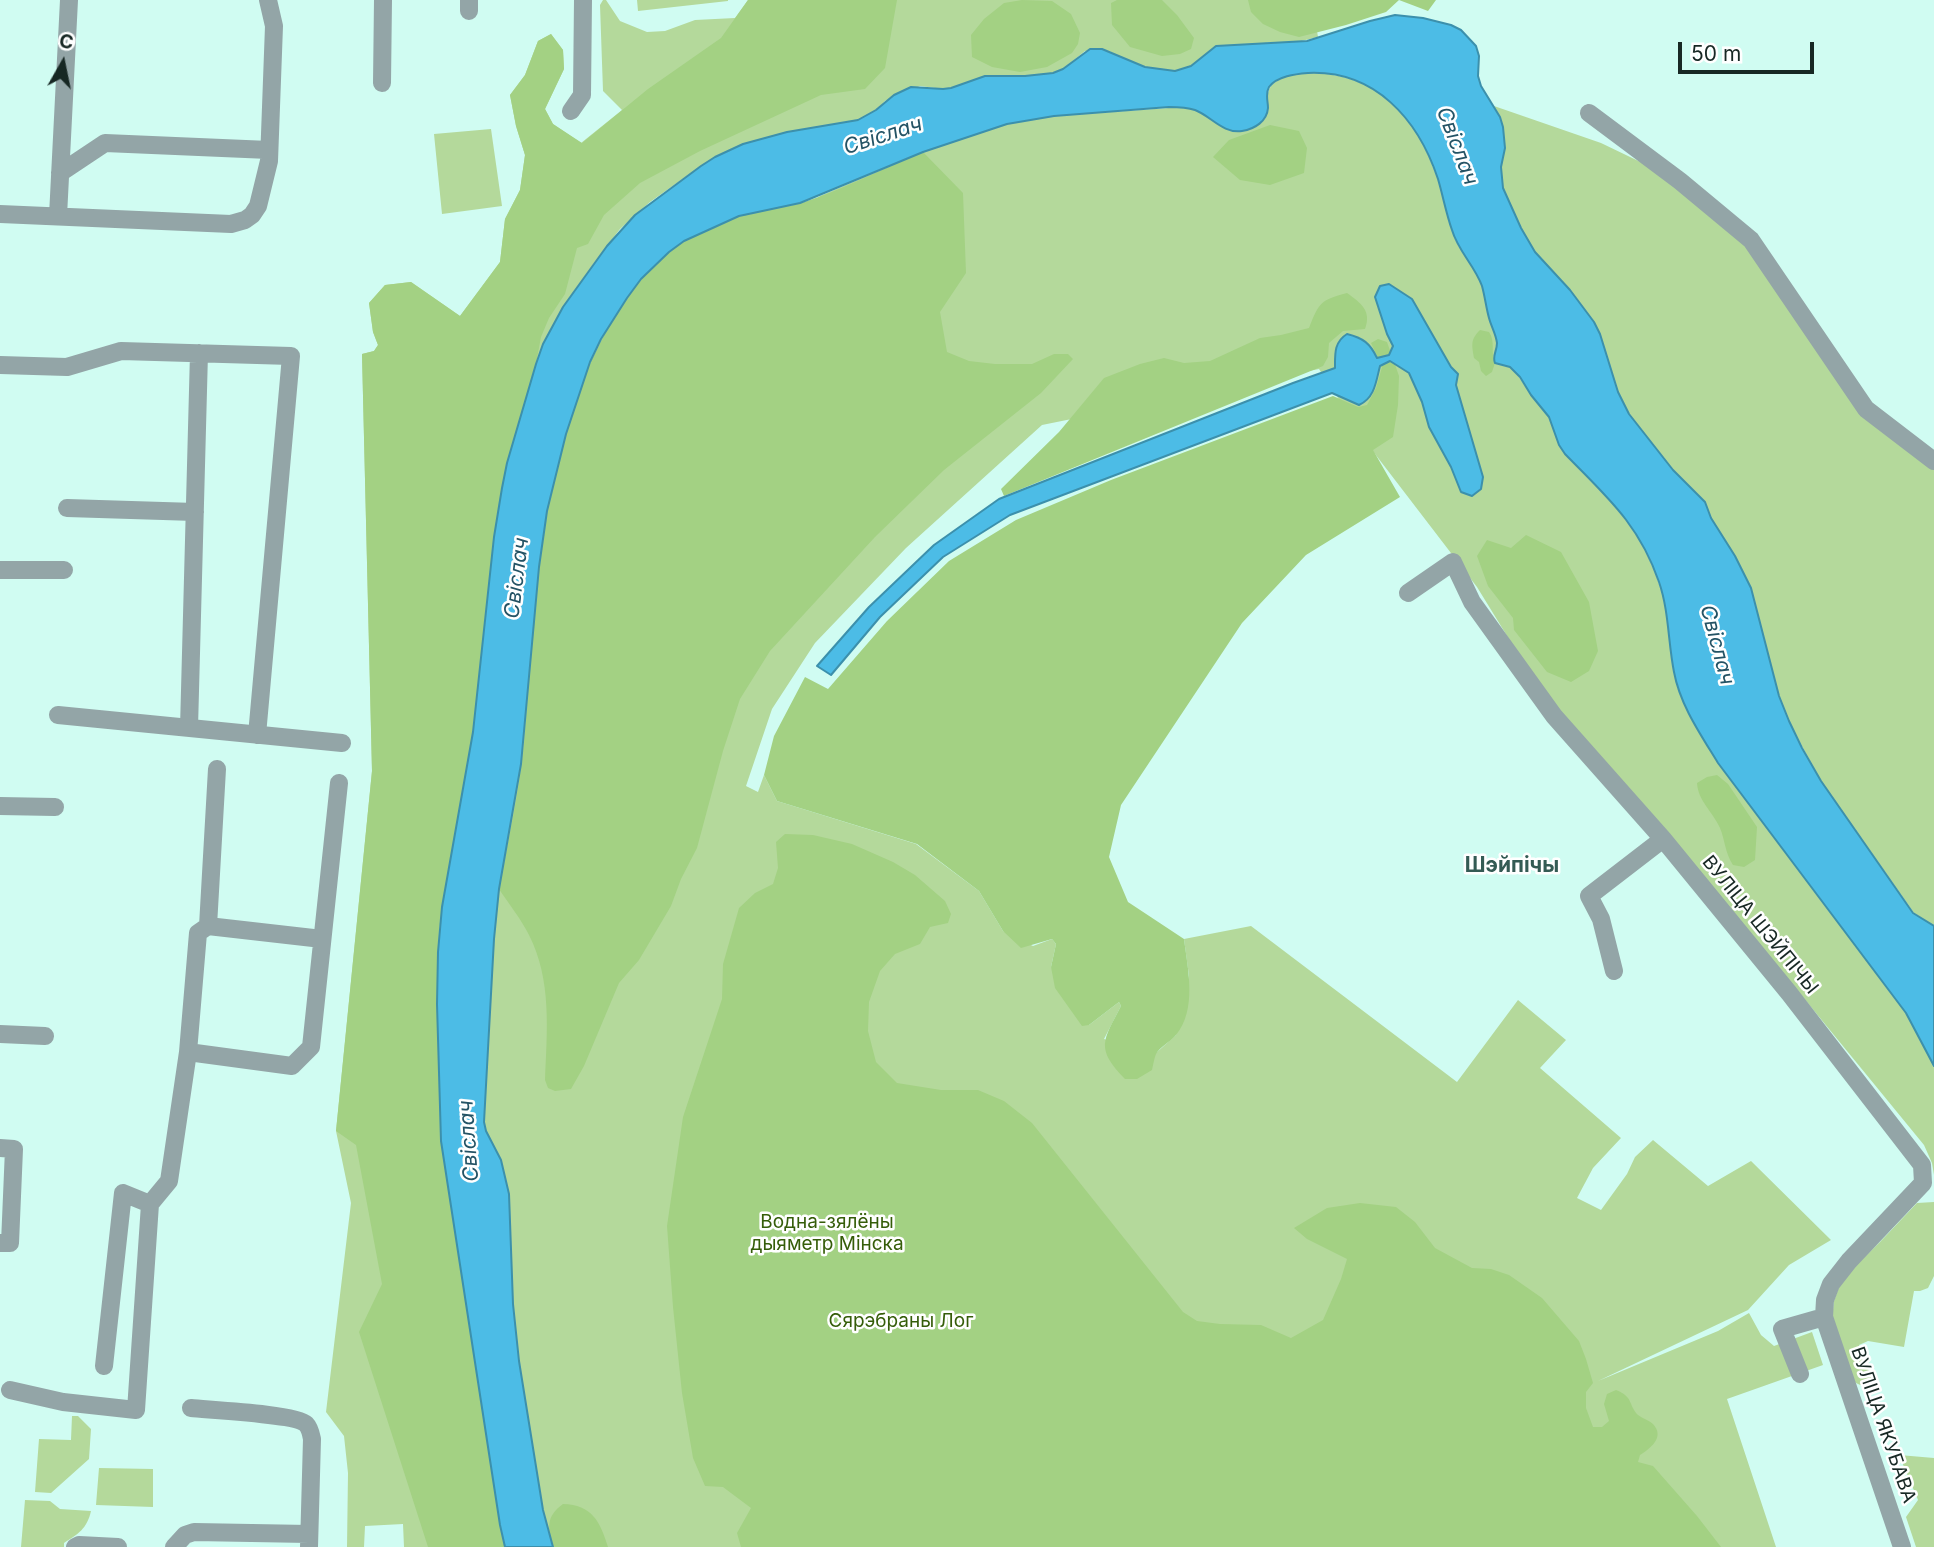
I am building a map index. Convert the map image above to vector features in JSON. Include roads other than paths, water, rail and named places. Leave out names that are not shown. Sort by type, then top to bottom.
[{"type":"street","points":[[58,216],[69,0]]},
{"type":"street","points":[[0,214],[231,224],[252,215],[258,206],[269,161],[274,26],[268,0]]},
{"type":"street","points":[[383,0],[383,83]]},
{"type":"street","points":[[571,111],[582,96],[583,0]]},
{"type":"street","points":[[1588,113],[1681,181],[1751,240],[1866,409],[1934,461]]},
{"type":"street","points":[[60,173],[105,144],[269,150]]},
{"type":"street","points":[[0,365],[67,367],[121,351],[291,356],[257,735]]},
{"type":"street","points":[[189,728],[199,353]]},
{"type":"street","points":[[67,508],[195,512]]},
{"type":"street","name":"ВУЛІЦА ШЭЙПІЧЫ","points":[[1408,593],[1453,562],[1472,602],[1554,716],[1663,839],[1922,1165],[1923,1183],[1849,1261],[1831,1284],[1825,1300],[1824,1317]]},
{"type":"street","points":[[0,569],[64,570]]},
{"type":"street","points":[[58,715],[342,743]]},
{"type":"street","points":[[208,926],[217,769]]},
{"type":"street","points":[[188,1052],[292,1066],[312,1046],[340,783]]},
{"type":"street","points":[[0,806],[55,807]]},
{"type":"street","points":[[1614,971],[1601,919],[1589,896],[1663,839]]},
{"type":"street","points":[[10,1390],[63,1402],[136,1410],[150,1204],[169,1181],[188,1052],[198,933],[208,926],[322,939]]},
{"type":"street","points":[[0,1034],[45,1036]]},
{"type":"street","points":[[0,1148],[14,1149],[10,1243],[0,1243]]},
{"type":"street","points":[[104,1366],[123,1193],[150,1204]]},
{"type":"street","points":[[1800,1374],[1782,1329],[1824,1317]]},
{"type":"street","name":"ВУЛІЦА ЯКУБАВА","points":[[1824,1317],[1902,1547]]},
{"type":"street","points":[[174,1547],[185,1535],[194,1532],[211,1539],[309,1541],[312,1439],[310,1429],[305,1423],[288,1418],[191,1408]]},
{"type":"street","points":[[75,1547],[118,1547]]},
{"type":"water","name":"Свіслач","points":[[1395,15],[1451,25],[1461,30],[1476,46],[1481,86],[1503,127],[1503,188],[1521,228],[1535,252],[1570,290],[1594,322],[1618,392],[1629,414],[1673,470],[1705,502],[1711,518],[1735,556],[1751,588],[1779,696],[1802,748],[1821,781],[1913,913],[1934,926],[1934,1066],[1906,1013],[1718,763],[1698,731],[1677,684],[1665,604],[1651,562],[1632,527],[1565,454],[1549,417],[1520,377],[1510,367],[1495,363],[1496,340],[1482,286],[1455,238],[1429,157],[1406,118],[1391,102],[1354,80],[1332,74],[1303,73],[1272,83],[1267,92],[1268,108],[1265,117],[1256,126],[1242,131],[1229,130],[1195,110],[1169,107],[1054,116],[1007,124],[923,152],[800,203],[739,216],[684,241],[669,252],[641,279],[601,339],[590,362],[566,434],[547,511],[539,567],[521,764],[499,889],[484,1122],[501,1160],[509,1194],[513,1304],[519,1361],[543,1510],[553,1547],[505,1547],[441,1141],[438,952],[442,907],[473,732],[494,537],[502,488],[536,364],[543,344],[563,307],[607,246],[635,215],[701,166],[743,144],[787,132],[858,120],[894,95],[911,87],[943,89],[985,76],[1053,73],[1090,49],[1102,49],[1145,67],[1175,71],[1191,66],[1216,46],[1307,41]]},
{"type":"water","points":[[1389,284],[1412,299],[1451,367],[1458,374],[1456,385],[1483,477],[1481,489],[1472,496],[1461,492],[1429,427],[1422,402],[1409,373],[1390,361],[1380,366],[1372,394],[1359,405],[1332,393],[1010,515],[943,557],[880,617],[831,675],[817,666],[869,607],[934,545],[999,499],[1335,368],[1337,345],[1347,334],[1365,342],[1377,358],[1389,355],[1393,346],[1375,297],[1380,286]]},
{"type":"district","name":"Шэйпічы","points":[[1512,866]]},
{"type":"park label","name":"Водна-зялёны дыяметр Мінска","points":[[827,1233]]},
{"type":"park label","name":"Сярэбраны Лог","points":[[901,1321]]}]
